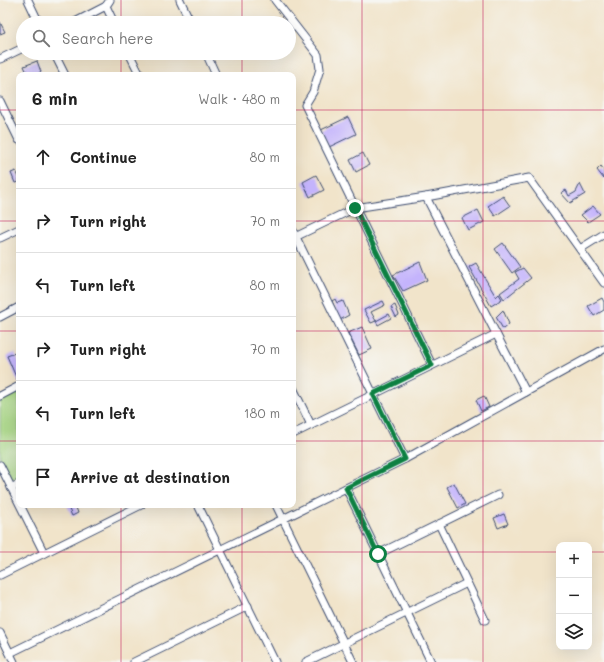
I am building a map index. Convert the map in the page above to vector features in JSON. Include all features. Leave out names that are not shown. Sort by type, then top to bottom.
[{"type":"street","points":[[28,0],[36,16]]},
{"type":"street","points":[[180,0],[188,16]]},
{"type":"street","points":[[275,0],[288,16]]},
{"type":"street","points":[[85,16],[108,3],[112,16]]},
{"type":"street","points":[[296,27],[318,55],[320,70],[313,92],[305,105],[432,365]]},
{"type":"street","points":[[0,59],[16,51]]},
{"type":"street","points":[[58,60],[64,72]]},
{"type":"street","points":[[132,60],[138,72]]},
{"type":"street","points":[[209,60],[215,72]]},
{"type":"street","points":[[0,101],[16,134]]},
{"type":"street","points":[[296,234],[355,208],[529,178],[604,283]]},
{"type":"street","points":[[426,196],[526,392]]},
{"type":"street","points":[[0,238],[16,230]]},
{"type":"street","points":[[580,249],[604,234]]},
{"type":"street","points":[[296,239],[405,459]]},
{"type":"street","points":[[0,317],[16,309]]},
{"type":"street","points":[[296,432],[496,334]]},
{"type":"street","points":[[10,653],[405,459],[604,350]]},
{"type":"street","points":[[0,396],[16,388]]},
{"type":"street","points":[[296,394],[311,425]]},
{"type":"street","points":[[0,465],[16,498]]},
{"type":"street","points":[[11,488],[16,486]]},
{"type":"street","points":[[346,488],[431,662]]},
{"type":"street","points":[[378,554],[498,495]]},
{"type":"street","points":[[21,508],[44,553]]},
{"type":"street","points":[[0,574],[135,508]]},
{"type":"street","points":[[199,508],[248,606],[273,661]]},
{"type":"street","points":[[278,508],[353,662]]},
{"type":"street","points":[[438,524],[485,620]]},
{"type":"street","points":[[306,662],[467,583]]},
{"type":"street","points":[[134,662],[248,606]]},
{"type":"street","points":[[0,633],[14,662]]},
{"type":"green space","points":[[16,390],[16,477],[10,480],[0,458],[0,398]]},
{"type":"building","points":[[0,22],[5,32],[0,34]]},
{"type":"building","points":[[37,61],[41,72],[27,72],[24,66]]},
{"type":"building","points":[[348,117],[356,134],[329,147],[321,130]]},
{"type":"building","points":[[363,153],[369,165],[356,172],[350,160]]},
{"type":"building","points":[[601,166],[604,170],[604,179],[597,170]]},
{"type":"building","points":[[16,171],[16,183],[15,183],[11,173]]},
{"type":"building","points":[[316,175],[324,190],[310,197],[303,182]]},
{"type":"building","points":[[580,184],[585,194],[570,203],[561,193],[566,190],[569,196],[576,192]]},
{"type":"building","points":[[503,196],[510,206],[495,216],[488,206]]},
{"type":"building","points":[[593,206],[600,214],[588,222],[581,215]]},
{"type":"building","points":[[478,210],[484,222],[468,230],[462,218]]},
{"type":"building","points":[[503,243],[520,267],[512,273],[495,249]]},
{"type":"building","points":[[420,262],[427,280],[403,291],[393,275]]},
{"type":"building","points":[[476,263],[496,297],[499,294],[502,299],[491,306],[469,267]]},
{"type":"building","points":[[523,268],[531,278],[504,299],[500,293],[519,279],[515,272]]},
{"type":"building","points":[[602,298],[604,302],[604,310],[594,316],[588,306]]},
{"type":"building","points":[[335,299],[337,303],[343,301],[349,315],[340,320],[332,301]]},
{"type":"building","points":[[383,301],[385,305],[371,312],[376,321],[371,323],[364,310]]},
{"type":"building","points":[[395,305],[399,315],[396,317],[391,307]]},
{"type":"building","points":[[503,310],[509,324],[503,329],[496,317]]},
{"type":"building","points":[[389,314],[391,318],[378,325],[376,321]]},
{"type":"building","points":[[362,327],[372,349],[359,355],[348,333]]},
{"type":"building","points":[[15,353],[16,355],[16,377],[7,356]]},
{"type":"building","points":[[484,396],[489,407],[481,411],[476,400]]},
{"type":"building","points":[[454,483],[465,504],[458,508],[447,487]]},
{"type":"building","points":[[68,508],[76,508],[78,513],[72,516]]},
{"type":"building","points":[[504,514],[508,524],[498,528],[494,518]]},
{"type":"route","points":[[355,208],[432,365],[373,394],[405,459],[346,488],[378,554]]}]
